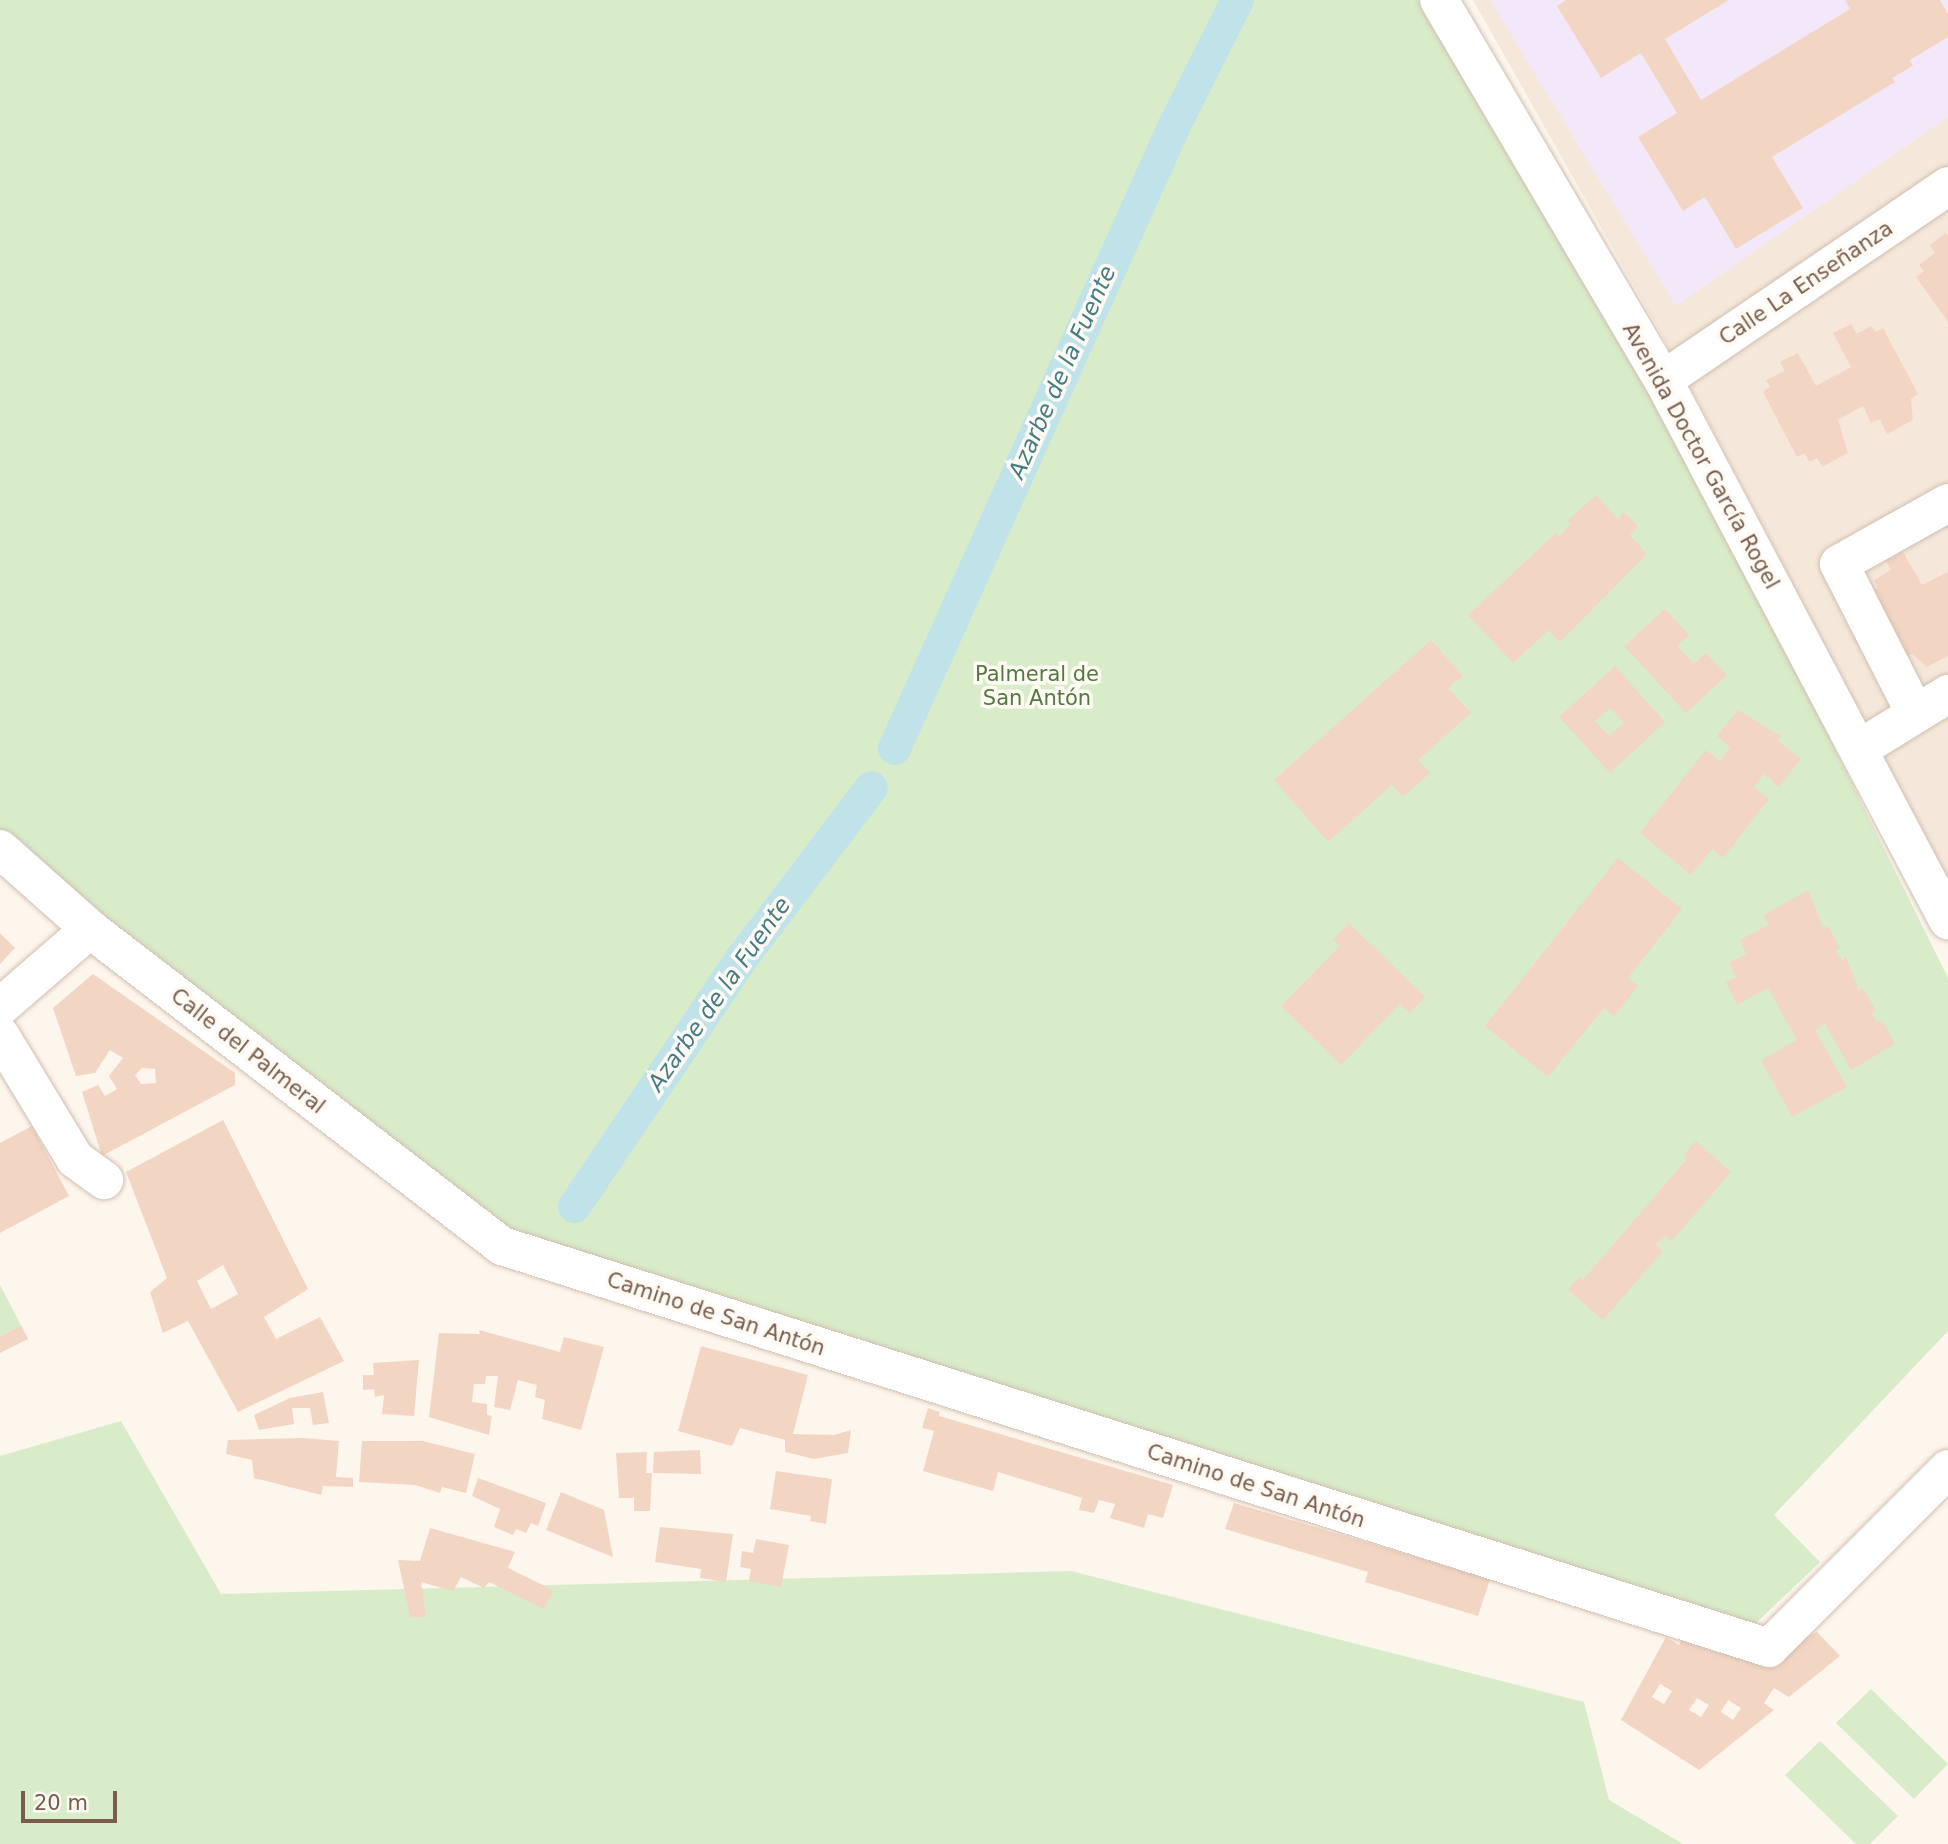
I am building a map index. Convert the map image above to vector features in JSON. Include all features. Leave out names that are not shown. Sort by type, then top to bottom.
[{"type":"street","name":"Avenida Doctor García Rogel","points":[[1439,0],[1663,380],[1948,920]]},
{"type":"street","name":"Calle La Enseñanza","points":[[1663,380],[1948,186]]},
{"type":"street","points":[[1915,713],[1839,564],[1948,503]]},
{"type":"street","points":[[1859,749],[1948,694]]},
{"type":"street","name":"Calle del Palmeral","points":[[0,849],[90,929],[502,1246]]},
{"type":"street","points":[[0,1007],[90,929]]},
{"type":"street","points":[[0,1035],[75,1159],[104,1180]]},
{"type":"street","name":"Camino de San Antón","points":[[502,1246],[1769,1648],[1948,1469]]},
{"type":"shaded area","points":[[1473,0],[1948,0],[1948,880],[1677,362]]},
{"type":"shaded area","points":[[1490,0],[1948,0],[1948,117],[1676,306]]},
{"type":"green space","name":"Palmeral de San Antón","points":[[0,0],[1420,0],[1642,359],[1948,978],[1948,1331],[1774,1515],[1820,1562],[1752,1627],[513,1241],[0,837]]},
{"type":"green space","points":[[0,1285],[21,1325],[0,1337]]},
{"type":"green space","points":[[121,1421],[221,1594],[1071,1571],[1584,1702],[1609,1800],[1683,1844],[0,1844],[0,1456]]},
{"type":"green space","points":[[1871,1689],[1948,1764],[1914,1799],[1836,1723]]},
{"type":"green space","points":[[1820,1741],[1898,1816],[1870,1844],[1856,1844],[1785,1775]]},
{"type":"building","points":[[1566,0],[1729,0],[1665,39],[1701,100],[1850,9],[1845,0],[1940,0],[1948,14],[1948,37],[1910,60],[1913,66],[1892,78],[1895,82],[1772,157],[1803,208],[1736,249],[1705,197],[1683,211],[1638,137],[1677,113],[1641,53],[1601,78],[1557,6]]},
{"type":"building","points":[[1945,233],[1948,236],[1948,322],[1916,277],[1924,271],[1919,265],[1935,253],[1930,245]]},
{"type":"building","points":[[1851,324],[1857,334],[1871,326],[1876,332],[1883,328],[1918,394],[1911,399],[1913,420],[1887,434],[1880,419],[1871,423],[1863,406],[1838,420],[1848,453],[1822,467],[1817,458],[1809,462],[1805,453],[1797,457],[1763,392],[1770,387],[1766,380],[1785,371],[1780,362],[1798,353],[1816,386],[1851,367],[1833,333]]},
{"type":"building","points":[[1596,495],[1618,519],[1624,512],[1638,526],[1630,535],[1647,554],[1560,642],[1549,630],[1513,663],[1468,615],[1556,533],[1559,536],[1571,524],[1567,521]]},
{"type":"building","points":[[1903,552],[1922,585],[1948,572],[1948,656],[1927,667],[1912,654],[1904,658],[1869,592],[1878,588],[1874,580],[1891,570],[1886,561]]},
{"type":"building","points":[[1665,609],[1689,635],[1677,646],[1694,664],[1706,653],[1727,675],[1686,713],[1624,646]]},
{"type":"building","points":[[1431,640],[1463,676],[1448,688],[1471,713],[1418,760],[1430,773],[1403,797],[1392,785],[1328,842],[1274,780]]},
{"type":"building","points":[[1615,666],[1665,722],[1610,773],[1559,717]],"holes":[[[1610,708],[1624,723],[1609,736],[1595,721]]]},
{"type":"building","points":[[1738,710],[1781,736],[1778,741],[1801,759],[1779,787],[1764,774],[1754,787],[1769,799],[1723,858],[1712,849],[1691,875],[1640,833],[1706,750],[1720,761],[1730,747],[1717,736]]},
{"type":"building","points":[[1618,858],[1682,909],[1628,978],[1638,986],[1614,1016],[1604,1008],[1548,1077],[1485,1026]]},
{"type":"building","points":[[1808,890],[1823,928],[1828,926],[1840,948],[1835,950],[1842,960],[1846,957],[1859,991],[1863,988],[1876,1011],[1872,1013],[1877,1023],[1882,1020],[1895,1044],[1851,1070],[1825,1024],[1815,1030],[1847,1087],[1792,1117],[1761,1060],[1797,1040],[1768,988],[1737,1005],[1726,982],[1736,977],[1729,963],[1746,954],[1740,940],[1768,925],[1764,915]]},
{"type":"building","points":[[1349,923],[1425,997],[1410,1013],[1400,1004],[1341,1065],[1281,1006],[1340,946],[1333,939]]},
{"type":"building","points":[[0,933],[15,948],[0,964]]},
{"type":"building","points":[[93,974],[235,1073],[235,1085],[102,1156],[82,1092],[98,1085],[105,1096],[117,1089],[109,1076],[123,1058],[110,1050],[95,1073],[76,1076],[53,1008]],"holes":[[[142,1068],[155,1069],[156,1083],[141,1084],[135,1075]]]},
{"type":"building","points":[[223,1120],[308,1289],[264,1317],[276,1339],[320,1317],[344,1361],[238,1412],[188,1321],[163,1333],[150,1292],[167,1278],[126,1172]],"holes":[[[223,1265],[238,1294],[211,1309],[197,1281]]]},
{"type":"building","points":[[32,1126],[69,1196],[0,1233],[0,1143]]},
{"type":"building","points":[[1696,1141],[1731,1172],[1672,1241],[1666,1235],[1656,1245],[1663,1251],[1603,1320],[1568,1290],[1579,1277],[1583,1280],[1687,1159],[1684,1155]]},
{"type":"building","points":[[21,1325],[28,1339],[0,1353],[0,1337]]},
{"type":"building","points":[[479,1330],[560,1352],[564,1337],[604,1347],[581,1430],[542,1419],[545,1400],[535,1397],[537,1385],[518,1380],[510,1410],[494,1407],[498,1376],[486,1376],[485,1384],[474,1384],[472,1402],[487,1404],[487,1415],[492,1416],[489,1435],[429,1417],[439,1333],[480,1334]]},
{"type":"building","points":[[701,1346],[808,1375],[793,1434],[834,1435],[851,1430],[848,1453],[814,1459],[785,1452],[785,1440],[740,1428],[732,1446],[678,1431]]},
{"type":"building","points":[[419,1360],[414,1416],[382,1414],[384,1395],[375,1397],[374,1389],[363,1390],[363,1375],[374,1375],[373,1363]]},
{"type":"building","points":[[323,1392],[329,1423],[313,1425],[310,1408],[292,1408],[294,1424],[259,1430],[254,1415],[290,1398]]},
{"type":"building","points":[[928,1408],[940,1412],[939,1416],[1173,1485],[1163,1518],[1148,1514],[1144,1528],[1110,1518],[1115,1504],[1099,1500],[1094,1513],[1079,1510],[1082,1498],[998,1472],[993,1491],[923,1471],[934,1431],[922,1428]]},
{"type":"building","points":[[304,1438],[339,1441],[336,1477],[353,1478],[353,1487],[323,1486],[321,1495],[254,1478],[252,1460],[226,1454],[228,1440]]},
{"type":"building","points":[[362,1441],[423,1441],[475,1454],[466,1493],[442,1487],[440,1493],[415,1485],[359,1482]]},
{"type":"building","points":[[700,1450],[701,1474],[653,1473],[654,1452]]},
{"type":"building","points":[[647,1452],[646,1473],[652,1473],[650,1511],[634,1511],[634,1498],[619,1498],[616,1453]]},
{"type":"building","points":[[776,1471],[832,1479],[826,1524],[810,1521],[811,1516],[770,1509]]},
{"type":"building","points":[[478,1478],[546,1503],[538,1526],[531,1523],[526,1533],[516,1529],[513,1535],[494,1527],[500,1509],[472,1496]]},
{"type":"building","points":[[561,1492],[604,1510],[613,1557],[546,1530]]},
{"type":"building","points":[[1234,1503],[1490,1579],[1478,1616],[1365,1582],[1368,1572],[1225,1529]]},
{"type":"building","points":[[660,1527],[733,1534],[726,1582],[700,1578],[701,1569],[655,1562]]},
{"type":"building","points":[[430,1528],[515,1552],[508,1568],[553,1590],[544,1609],[489,1582],[484,1588],[461,1577],[453,1591],[421,1582],[426,1617],[410,1617],[398,1560],[420,1561]]},
{"type":"building","points":[[756,1539],[789,1545],[781,1587],[749,1581],[751,1569],[740,1567],[742,1551],[753,1553]]},
{"type":"building","points":[[1817,1632],[1840,1656],[1789,1697],[1774,1688],[1764,1703],[1774,1710],[1699,1770],[1621,1720],[1666,1637],[1679,1645],[1681,1640],[1723,1654],[1775,1653]],"holes":[[[1660,1684],[1672,1691],[1664,1704],[1652,1697]],[[1697,1698],[1709,1705],[1701,1717],[1689,1710]],[[1728,1700],[1741,1708],[1733,1720],[1721,1712]]]},
{"type":"waterway","name":"Azarbe de la Fuente","points":[[894,748],[1174,125],[1237,0]]},
{"type":"waterway","name":"Azarbe de la Fuente","points":[[574,1206],[742,957],[871,787]]}]
